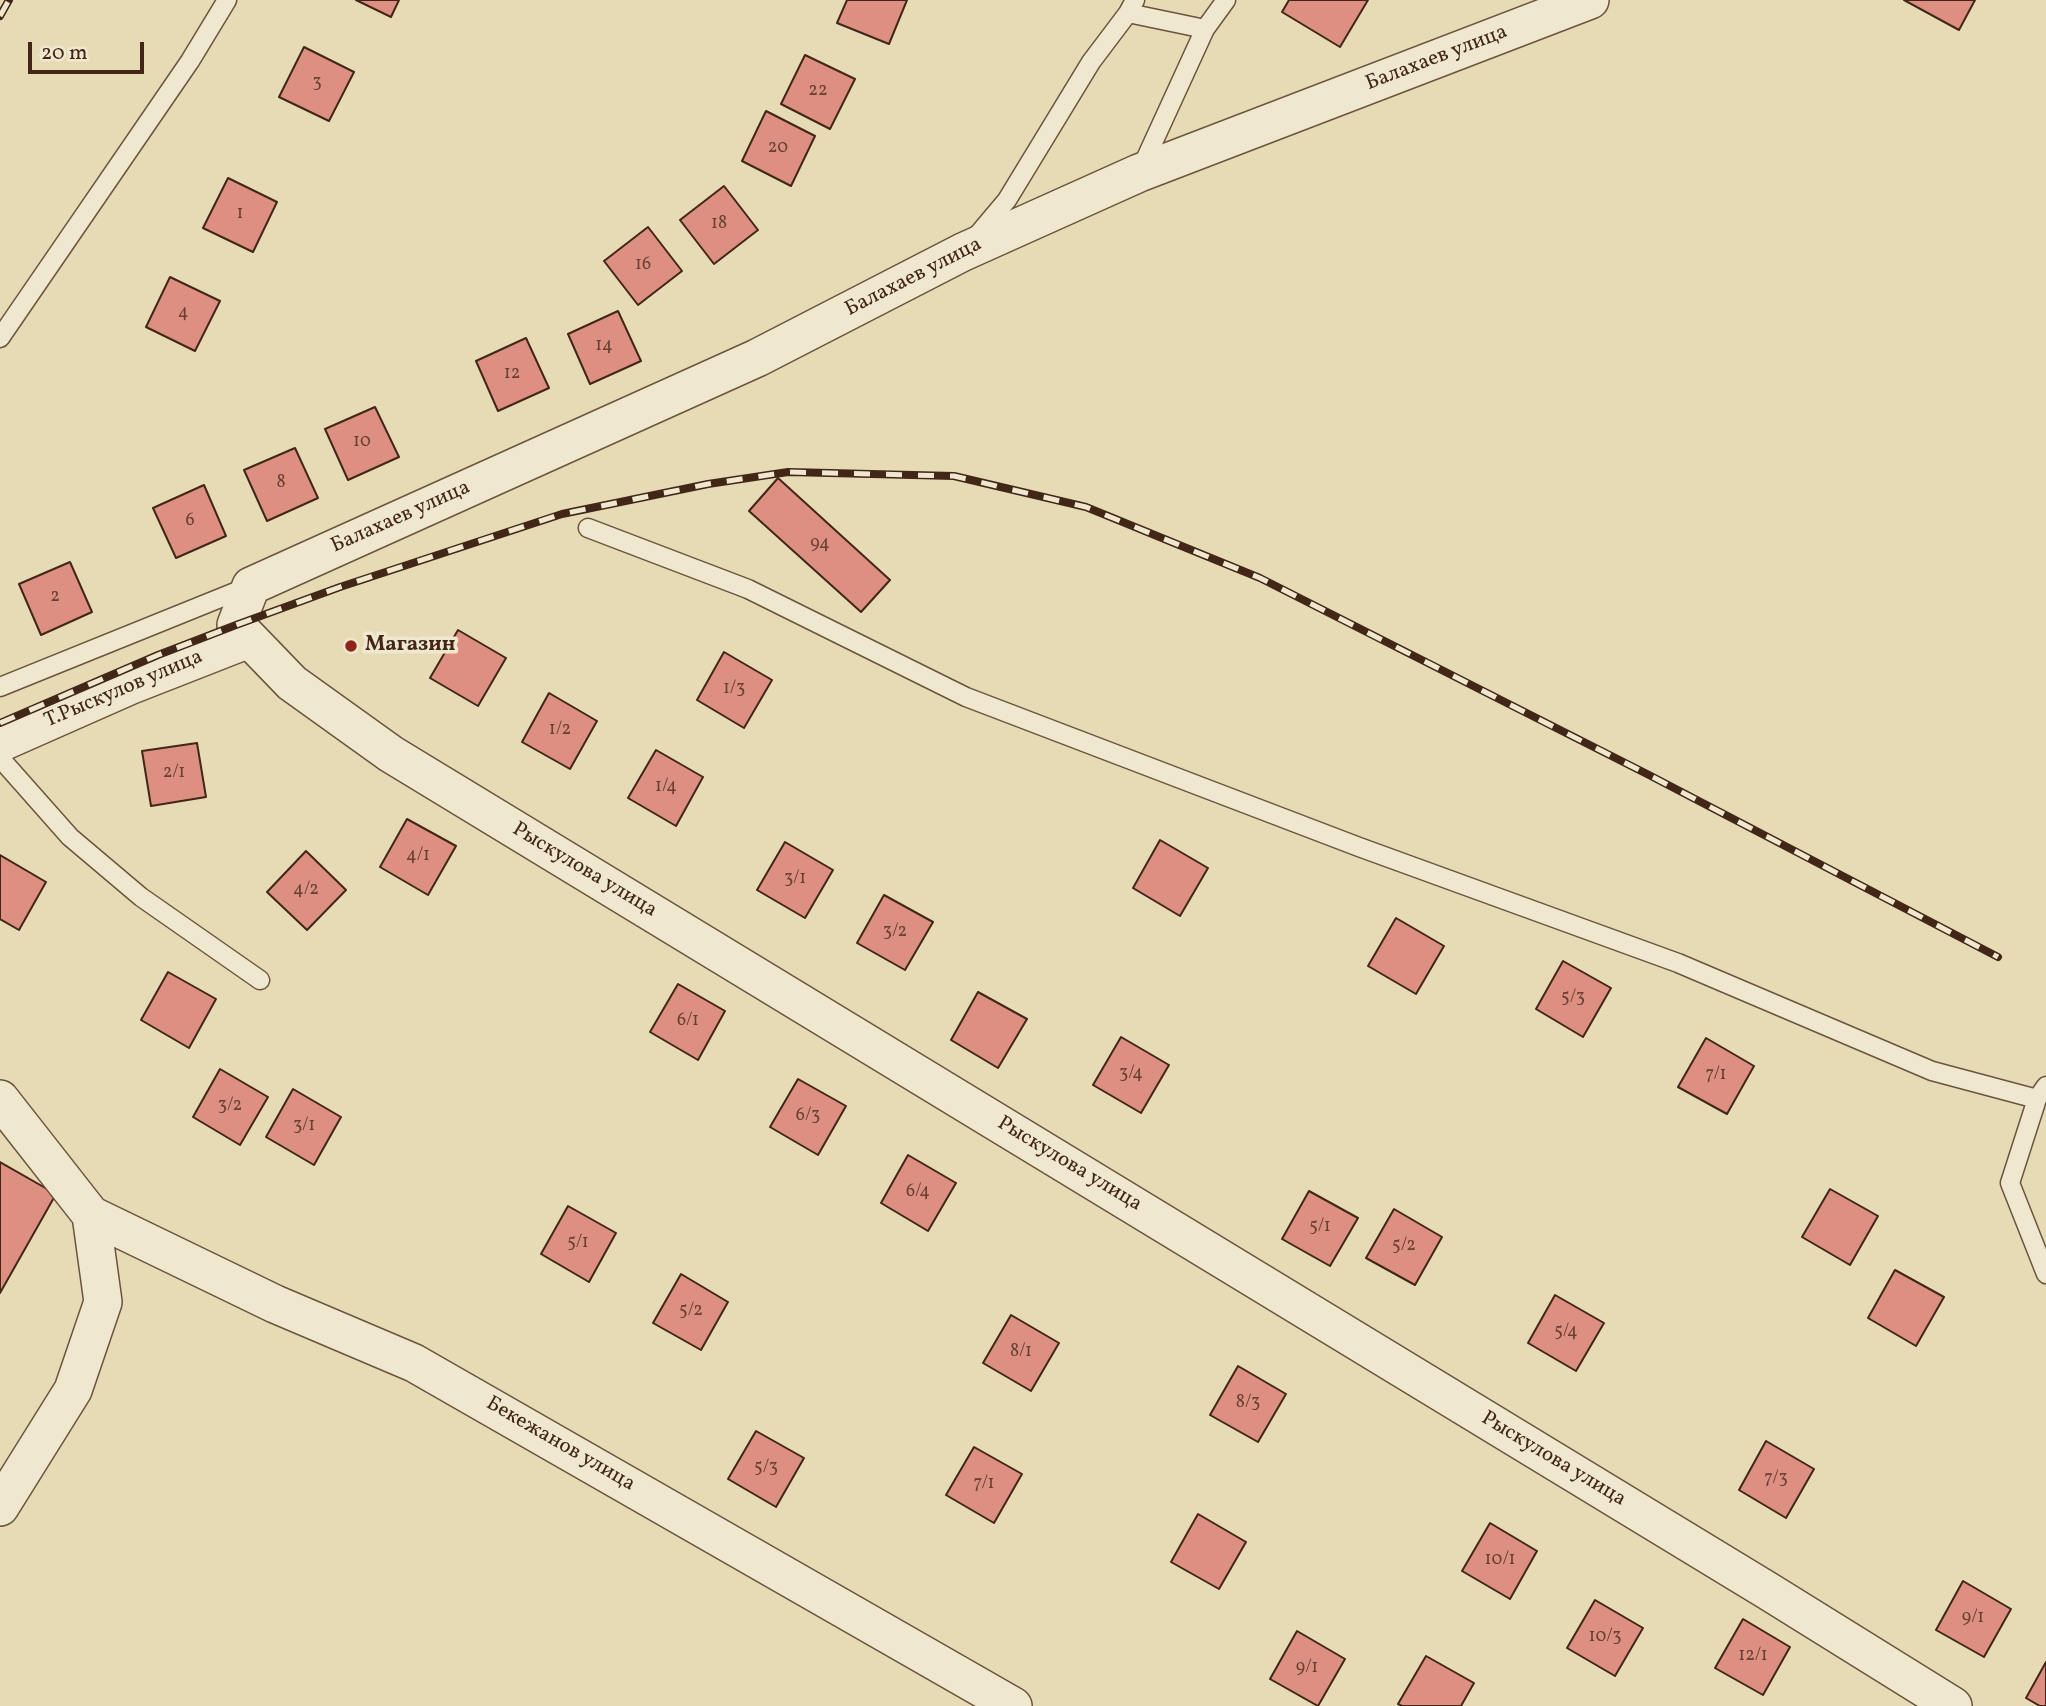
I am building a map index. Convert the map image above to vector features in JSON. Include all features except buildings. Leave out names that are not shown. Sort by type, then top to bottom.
[{"type":"street","name":"Балахаев улица","points":[[251,586],[757,358],[963,252],[1139,173],[1590,0]]},
{"type":"street","points":[[249,639],[236,625],[251,586]]},
{"type":"street","name":"Т.Рыскулов улица","points":[[0,743],[129,686],[249,639]]},
{"type":"street","name":"Рыскулова улица","points":[[249,639],[292,683],[391,754],[1756,1583],[1953,1706]]},
{"type":"street","name":"Бекежанов улица","points":[[0,1098],[91,1215],[275,1304],[414,1363],[1013,1706]]},
{"type":"street","points":[[0,1507],[73,1390],[103,1302],[91,1215]]},
{"type":"lane","points":[[0,338],[190,61],[227,0]]},
{"type":"lane","points":[[1139,173],[1205,29],[1226,0]]},
{"type":"lane","points":[[963,252],[1007,200],[1091,62],[1131,6],[1205,29]]},
{"type":"lane","points":[[588,528],[748,589],[966,697],[1359,847],[1678,963],[1931,1071],[2041,1093],[2010,1183],[2046,1274]]},
{"type":"lane","points":[[0,687],[251,586]]},
{"type":"lane","points":[[0,758],[70,837],[141,897],[260,980]]},
{"type":"railway","points":[[0,16],[9,0]]},
{"type":"railway","points":[[0,723],[158,655],[236,625],[340,587],[562,514],[708,484],[788,472],[954,476],[1086,507],[1260,578],[1649,775],[1998,957]]},
{"type":"place","name":"Магазин","points":[[351,646]]}]
